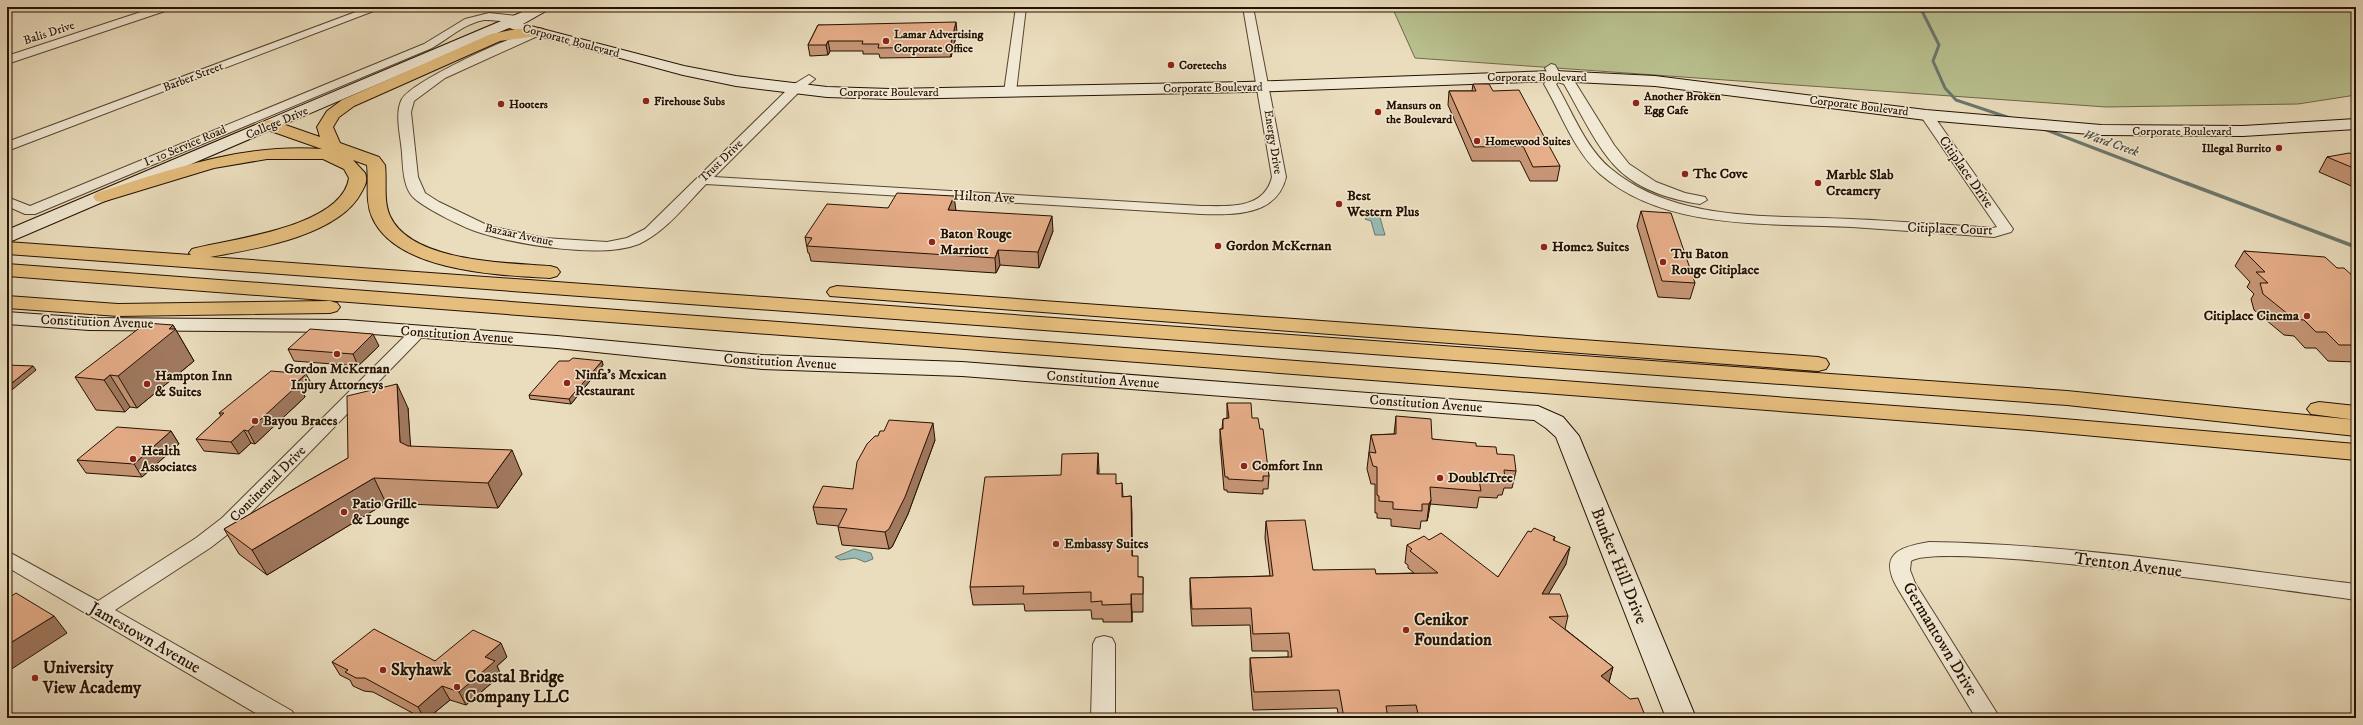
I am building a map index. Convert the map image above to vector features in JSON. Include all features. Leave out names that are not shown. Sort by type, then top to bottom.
[{"type":"highway","points":[[328,150],[325,126],[333,114],[348,103],[496,37],[516,33],[538,32]]},
{"type":"highway","points":[[264,128],[328,150],[367,158],[376,165],[379,212],[386,227],[393,235],[418,250],[456,262],[550,272],[1682,353],[2117,389],[2356,413]]},
{"type":"highway","points":[[102,197],[233,158],[280,152],[328,150],[354,169],[358,177],[358,182],[353,193],[333,211],[300,229],[270,239],[167,260]]},
{"type":"highway","points":[[7,248],[2067,398],[2356,428]]},
{"type":"highway","points":[[7,270],[2029,423],[2356,452]]},
{"type":"highway","points":[[7,302],[118,310],[472,305]]},
{"type":"street","name":"Balis Drive","points":[[7,60],[166,7]]},
{"type":"street","name":"Barber Street","points":[[7,147],[379,7]]},
{"type":"street","name":"College Drive","points":[[7,237],[546,7]]},
{"type":"street","points":[[1011,87],[1021,7]]},
{"type":"street","name":"Energy Drive","points":[[1248,7],[1263,82],[1279,177],[1279,186],[1273,194],[1264,200]]},
{"type":"street","name":"I- 10 Service Road","points":[[7,201],[30,211],[428,46],[477,17],[490,15],[517,20]]},
{"type":"street","name":"Corporate Boulevard","points":[[1263,82],[1136,79],[1011,87],[890,94],[827,92],[736,81],[682,60],[651,62],[514,26],[517,20],[531,19],[620,40],[682,60],[694,64],[735,67],[809,80],[859,83],[1011,87],[1114,90],[1263,82],[1553,71],[1639,70],[1898,101],[2060,117],[2205,119],[2279,117],[2356,111]]},
{"type":"street","name":"Bazaar Avenue","points":[[538,32],[441,75],[424,86],[408,100],[405,112],[411,177],[419,195],[434,205],[485,230],[569,245],[607,247],[632,241]]},
{"type":"street","points":[[594,47],[620,40]]},
{"type":"street","name":"Corporate Boulevard","points":[[1553,71],[1655,81],[1926,115],[2101,130],[2242,131],[2356,124]]},
{"type":"street","name":"Citiplace Court","points":[[1722,210],[1682,197],[1639,178],[1624,167],[1596,126],[1569,82],[1553,71],[1550,84],[1575,127],[1603,170],[1636,192],[1674,206],[1722,210],[1862,218],[1994,233],[2006,229]]},
{"type":"street","points":[[1114,90],[1115,86],[1136,79]]},
{"type":"street","name":"Trust Drive","points":[[632,241],[650,232],[795,89],[809,80]]},
{"type":"street","points":[[827,92],[837,86],[859,83]]},
{"type":"street","name":"Citiplace Drive","points":[[1926,115],[2006,229]]},
{"type":"street","points":[[1575,127],[1596,126]]},
{"type":"street","points":[[1623,184],[1639,178]]},
{"type":"street","name":"Hilton Ave","points":[[702,180],[1200,210],[1237,210],[1264,200]]},
{"type":"street","name":"Constitution Avenue","points":[[7,318],[107,324],[303,324],[418,332],[762,362],[962,369],[1519,410],[1538,413],[1551,419]]},
{"type":"street","name":"Continental Drive","points":[[98,611],[203,542],[229,523],[418,332]]},
{"type":"street","name":"Bunker Hill Drive","points":[[1551,419],[1567,436],[1681,718]]},
{"type":"street","name":"Trenton Avenue","points":[[1901,558],[1910,552],[1929,549],[1989,550],[2100,561],[2356,592]]},
{"type":"street","name":"Jamestown Avenue","points":[[7,558],[284,718]]},
{"type":"street","name":"Germantown Drive","points":[[1901,558],[1900,570],[1906,584],[1988,718]]},
{"type":"street","points":[[1103,718],[1104,644]]},
{"type":"green space","points":[[1392,7],[2356,7],[2356,95],[2298,104],[2106,107],[1415,58]]},
{"type":"water","points":[[1370,214],[1379,214],[1385,235],[1375,235],[1371,221],[1365,219]]},
{"type":"water","points":[[854,549],[871,553],[873,559],[865,562],[855,558],[840,560],[835,557]]},
{"type":"building","points":[[956,22],[950,47],[878,48],[879,44],[862,44],[863,41],[828,41],[826,45],[808,45],[818,25]]},
{"type":"building","points":[[1473,84],[1489,84],[1493,91],[1519,90],[1560,166],[1533,167],[1523,146],[1474,147],[1449,91],[1476,91]]},
{"type":"building","points":[[2349,153],[2356,155],[2356,169],[2327,157]]},
{"type":"building","name":"Baton Rouge Marriott","points":[[897,193],[954,196],[948,210],[1052,216],[1038,252],[998,250],[995,258],[807,246],[812,238],[805,237],[827,204],[888,208]]},
{"type":"building","points":[[1641,211],[1671,213],[1695,283],[1662,281]]},
{"type":"building","name":"Citiplace Cinema","points":[[2244,251],[2325,257],[2337,268],[2344,268],[2356,279],[2356,345],[2339,345],[2326,332],[2316,332],[2304,320],[2294,319],[2263,294],[2260,283],[2268,283],[2256,272],[2265,272]]},
{"type":"building","points":[[146,323],[173,325],[169,329],[176,329],[118,376],[110,375],[104,380],[75,377]]},
{"type":"building","points":[[310,329],[373,334],[353,354],[288,349]]},
{"type":"building","name":"Ninfa's Mexican Restaurant","points":[[573,358],[602,361],[569,399],[529,395],[559,361],[569,361]]},
{"type":"building","points":[[7,365],[33,366],[7,387]]},
{"type":"building","points":[[271,371],[306,374],[295,384],[299,384],[248,431],[244,430],[231,442],[196,439],[224,413],[219,413]]},
{"type":"building","points":[[397,384],[400,442],[408,446],[512,450],[488,483],[374,478],[252,550],[224,529],[348,458],[347,396]]},
{"type":"building","name":"Comfort Inn","points":[[1227,403],[1251,403],[1252,418],[1258,418],[1260,429],[1263,429],[1269,476],[1263,476],[1263,481],[1228,479],[1228,477],[1225,477],[1220,429],[1223,429],[1223,419],[1229,418]]},
{"type":"building","name":"DoubleTree","points":[[1396,416],[1431,419],[1432,439],[1476,443],[1476,446],[1496,447],[1497,454],[1514,455],[1516,471],[1504,470],[1505,478],[1500,477],[1500,481],[1479,480],[1481,491],[1430,487],[1431,500],[1429,504],[1422,504],[1422,511],[1393,509],[1393,502],[1379,501],[1379,496],[1377,495],[1377,467],[1373,466],[1369,452],[1376,453],[1371,435],[1396,434]]},
{"type":"building","points":[[889,420],[933,423],[905,497],[889,529],[885,532],[838,527],[847,509],[813,507],[823,486],[853,489],[857,462],[867,444],[875,436],[878,436],[880,431],[884,431]]},
{"type":"building","points":[[117,427],[171,431],[134,464],[77,460]]},
{"type":"building","name":"Embassy Suites","points":[[1098,453],[1097,474],[1116,474],[1116,484],[1122,483],[1122,497],[1131,496],[1132,556],[1138,556],[1138,577],[1143,577],[1143,594],[1131,594],[1131,604],[1102,605],[1102,601],[1091,602],[1091,592],[1023,594],[1024,586],[970,587],[985,477],[1061,475],[1062,454]]},
{"type":"building","name":"Cenikor Foundation","points":[[1305,520],[1313,570],[1375,569],[1376,574],[1438,573],[1410,551],[1412,549],[1407,545],[1424,536],[1429,540],[1441,533],[1498,577],[1528,531],[1531,532],[1534,528],[1555,537],[1553,540],[1570,547],[1542,594],[1560,594],[1568,616],[1549,617],[1613,667],[1601,676],[1630,699],[1638,698],[1646,718],[1419,718],[1416,705],[1386,706],[1388,718],[1344,718],[1339,690],[1254,692],[1250,658],[1292,657],[1289,633],[1253,634],[1251,608],[1192,609],[1190,578],[1273,576],[1266,521]]},
{"type":"building","points":[[16,593],[54,616],[7,645],[7,599]]},
{"type":"building","points":[[374,629],[435,661],[473,630],[501,643],[485,657],[495,661],[459,692],[442,686],[418,707],[365,678],[356,678],[345,672],[348,670],[332,662]]},
{"type":"waterway","name":"Ward Creek","points":[[1920,7],[1939,45],[1933,61],[1945,88],[1956,100],[2013,119]]},
{"type":"waterway","name":"Ward Creek","points":[[2044,129],[2188,184]]},
{"type":"waterway","name":"Ward Creek","points":[[2186,183],[2356,247]]},
{"type":"place","name":"Lamar Advertising Corporate Office","points":[[886,41]]},
{"type":"place","name":"Coretechs","points":[[1171,65]]},
{"type":"place","name":"Firehouse Subs","points":[[646,101]]},
{"type":"place","name":"Another Broken Egg Cafe","points":[[1636,103]]},
{"type":"place","name":"Hooters","points":[[501,104]]},
{"type":"place","name":"Mansurs on the Boulevard","points":[[1378,112]]},
{"type":"place","name":"Homewood Suites","points":[[1477,141]]},
{"type":"place","name":"Illegal Burrito","points":[[2279,148]]},
{"type":"place","name":"The Cove","points":[[1685,174]]},
{"type":"place","name":"Marble Slab Creamery","points":[[1818,183]]},
{"type":"place","name":"Best Western Plus","points":[[1339,204]]},
{"type":"place","name":"Baton Rouge Marriott","points":[[932,242]]},
{"type":"place","name":"Gordon McKernan","points":[[1218,246]]},
{"type":"place","name":"Home2 Suites","points":[[1544,247]]},
{"type":"place","name":"Tru Baton Rouge Citiplace","points":[[1663,262]]},
{"type":"place","name":"Citiplace Cinema","points":[[2307,316]]},
{"type":"place","name":"Gordon McKernan Injury Attorneys","points":[[337,354]]},
{"type":"place","name":"Ninfa's Mexican Restaurant","points":[[567,383]]},
{"type":"place","name":"Hampton Inn & Suites","points":[[147,384]]},
{"type":"place","name":"Bayou Braces","points":[[255,421]]},
{"type":"place","name":"Health Associates","points":[[133,459]]},
{"type":"place","name":"Comfort Inn","points":[[1244,466]]},
{"type":"place","name":"DoubleTree","points":[[1440,478]]},
{"type":"place","name":"Patio Grille & Lounge","points":[[344,512]]},
{"type":"place","name":"Embassy Suites","points":[[1056,544]]},
{"type":"place","name":"Cenikor Foundation","points":[[1406,630]]},
{"type":"place","name":"Skyhawk","points":[[383,670]]},
{"type":"place","name":"University View Academy","points":[[35,678]]},
{"type":"place","name":"Coastal Bridge Company LLC","points":[[457,687]]}]
